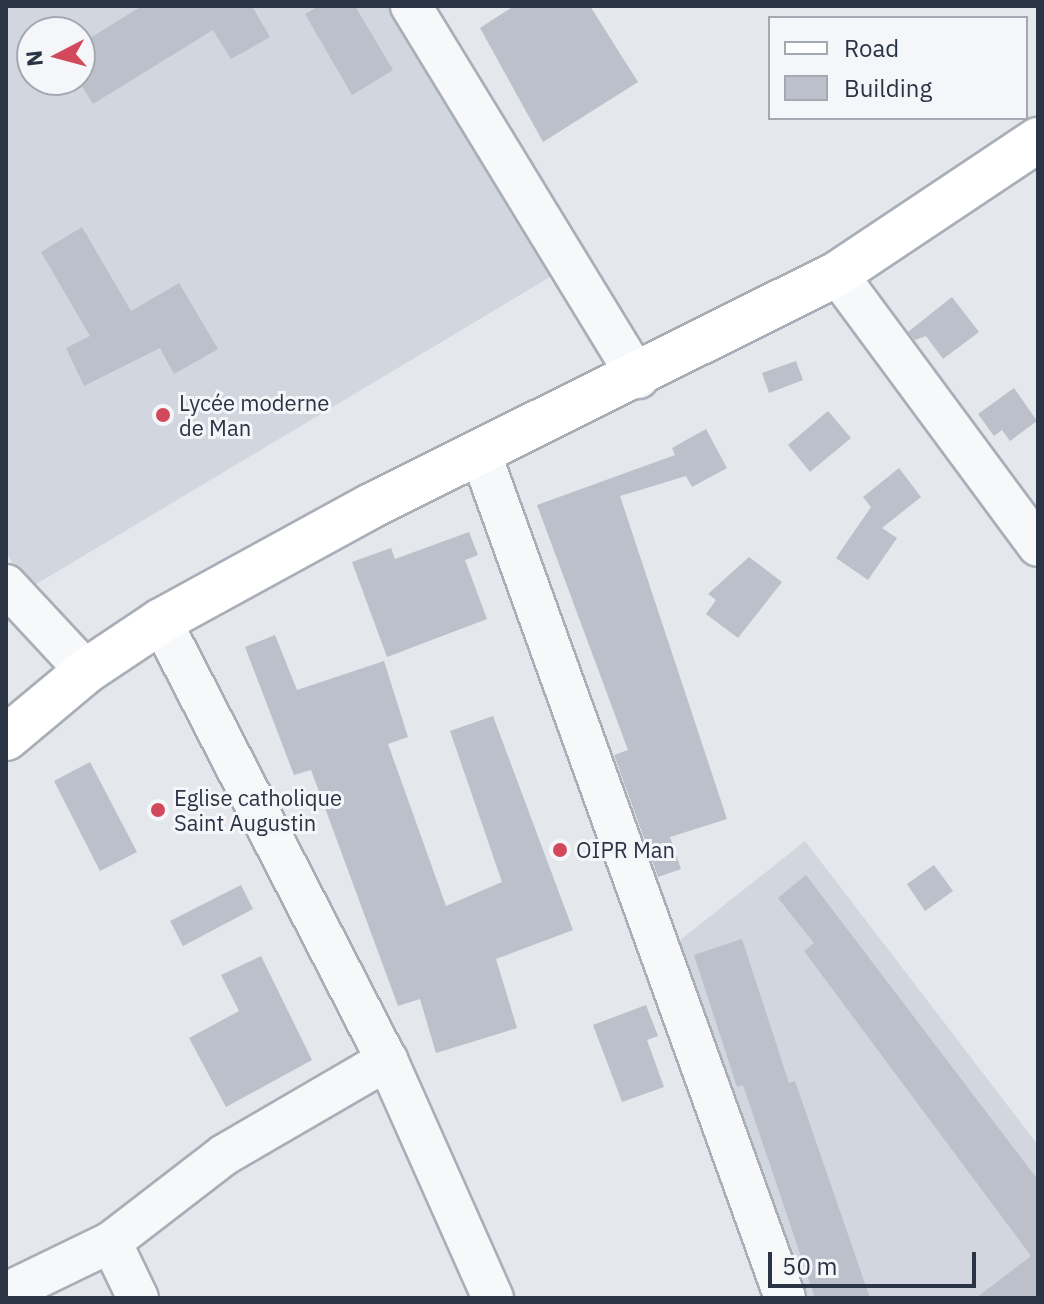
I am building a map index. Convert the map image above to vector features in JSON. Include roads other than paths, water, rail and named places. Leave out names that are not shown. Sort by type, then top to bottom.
[{"type":"main road","points":[[6,738],[86,671],[161,621],[480,452],[638,378],[837,274],[1034,149]]},
{"type":"street","points":[[411,6],[638,378]]},
{"type":"street","points":[[837,274],[1038,546]]},
{"type":"street","points":[[480,452],[785,1298]]},
{"type":"street","points":[[6,585],[86,671]]},
{"type":"street","points":[[161,621],[387,1060],[493,1298]]},
{"type":"street","points":[[6,1293],[111,1242],[224,1155],[387,1060]]},
{"type":"street","points":[[111,1242],[138,1298]]},
{"type":"place","name":"Lycée moderne de Man","points":[[163,415]]},
{"type":"place","name":"Eglise catholique Saint Augustin","points":[[158,810]]},
{"type":"place","name":"OIPR Man","points":[[560,850]]}]
